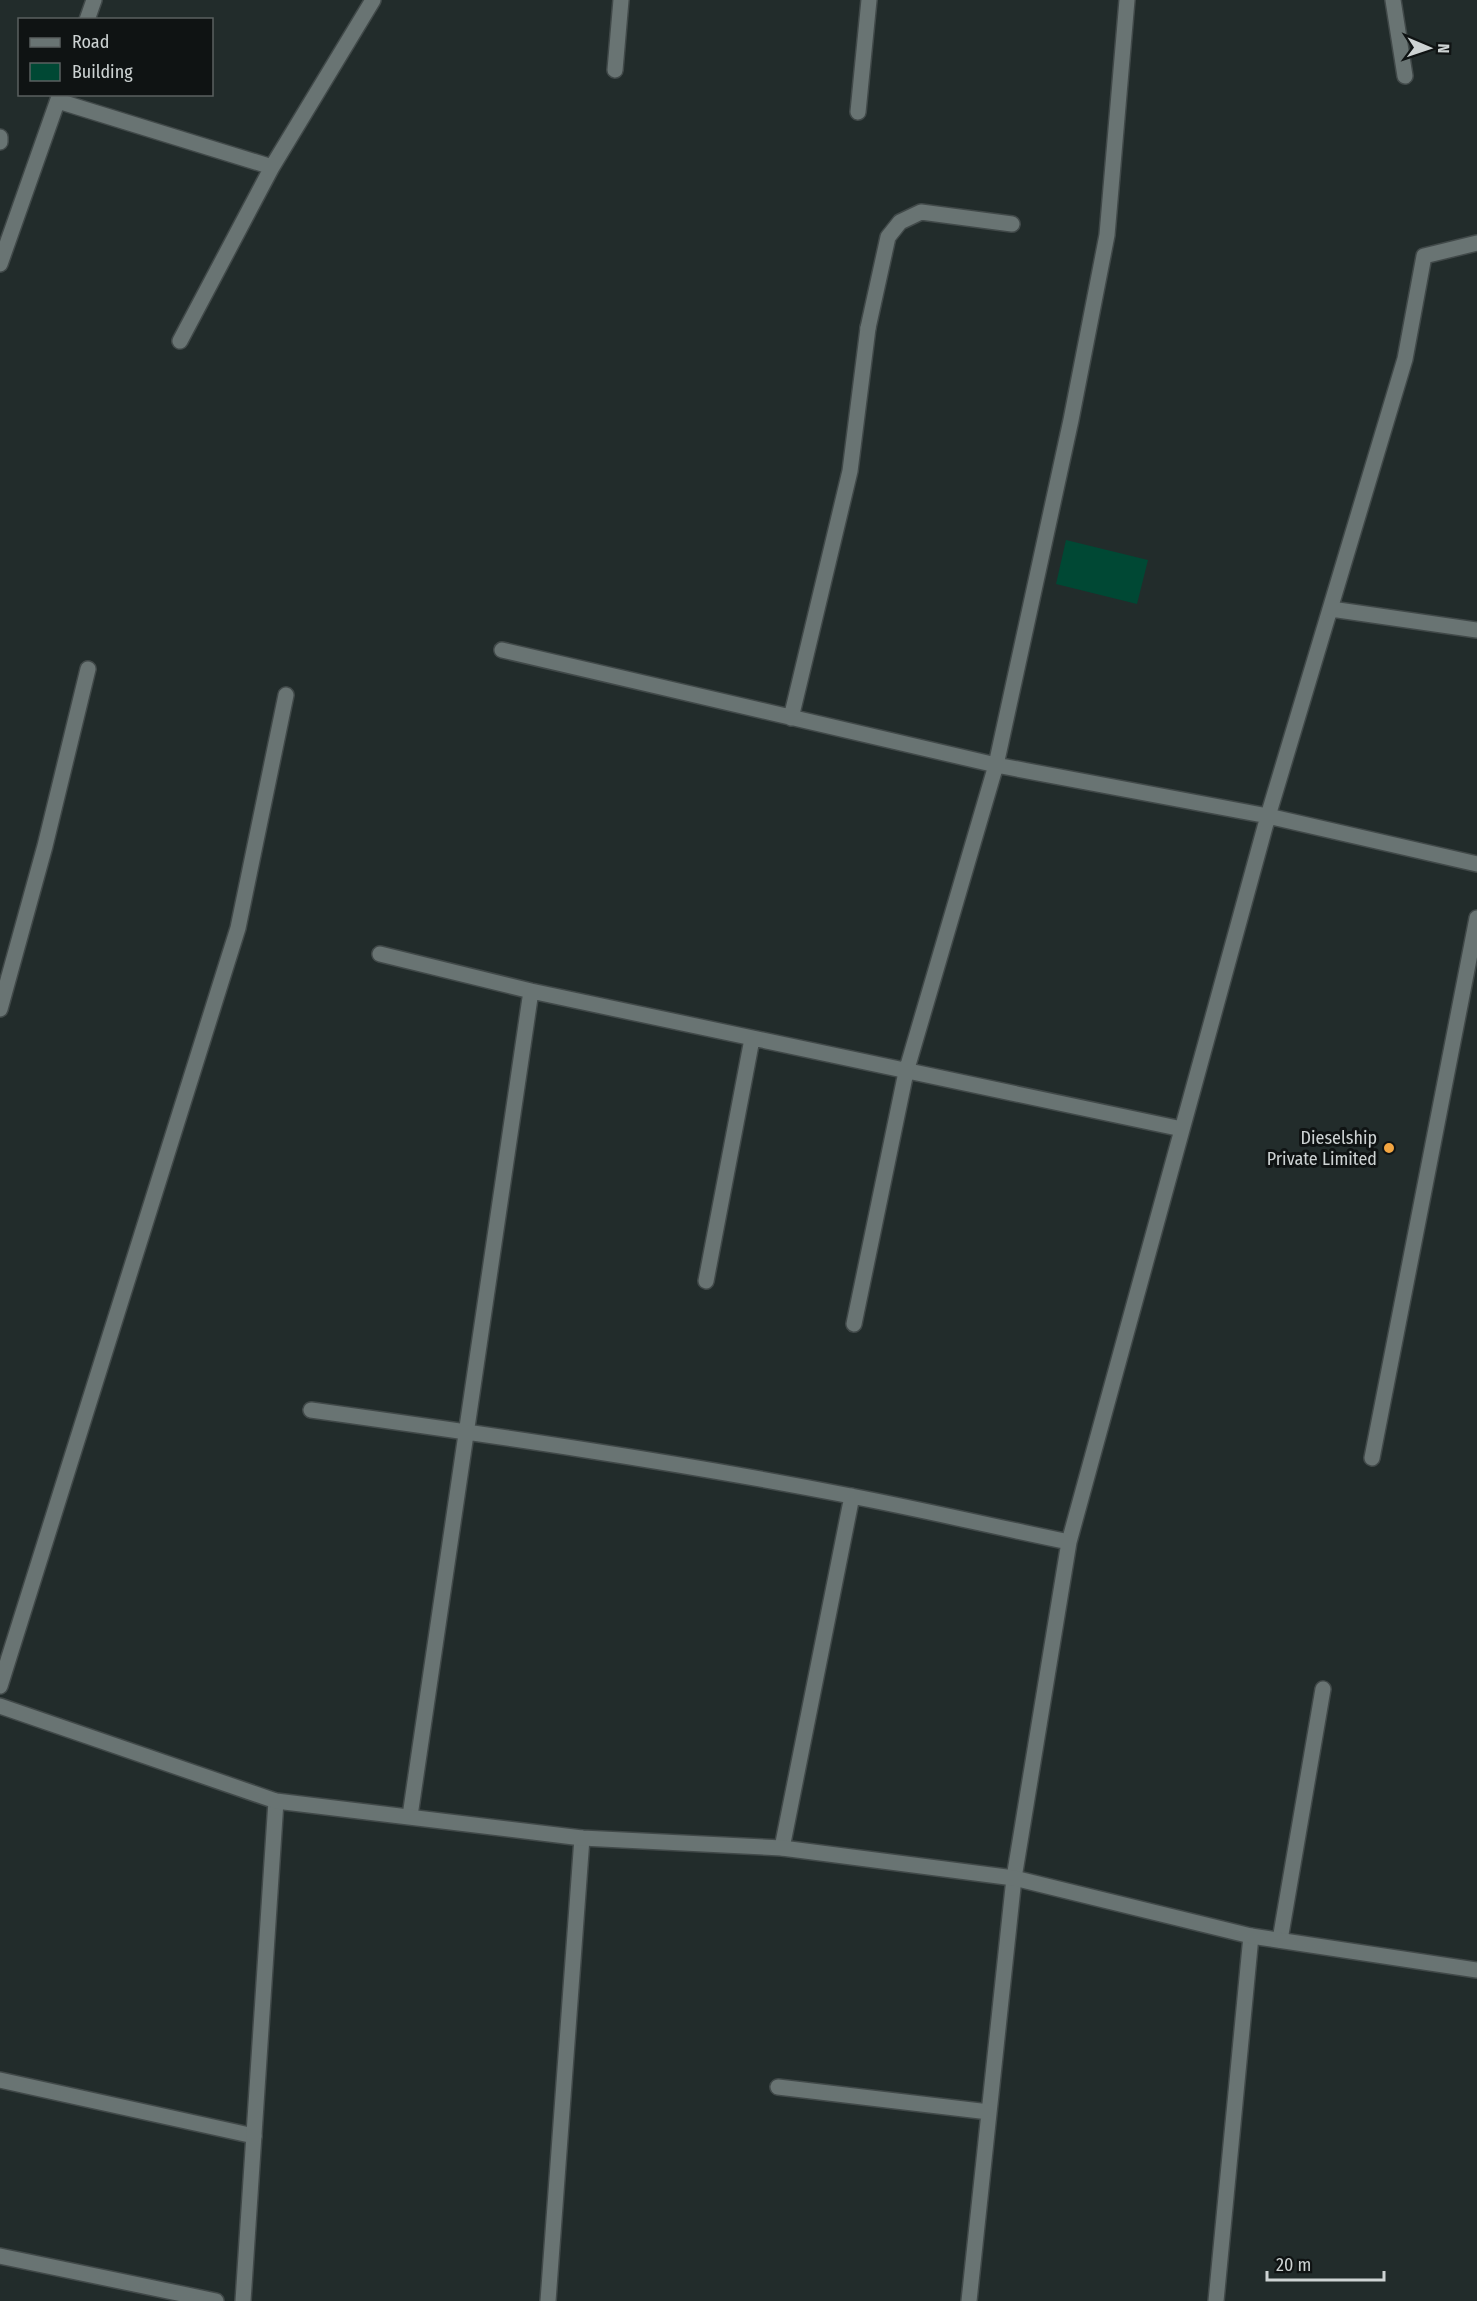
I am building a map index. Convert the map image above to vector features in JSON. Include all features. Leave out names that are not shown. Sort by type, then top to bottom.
[{"type":"street","points":[[88,18],[94,0]]},
{"type":"street","points":[[180,341],[272,167],[373,0]]},
{"type":"street","points":[[615,70],[621,0]]},
{"type":"street","points":[[858,112],[869,0]]},
{"type":"street","points":[[854,1324],[906,1071],[996,765],[1071,420],[1107,235],[1127,0]]},
{"type":"street","points":[[1393,0],[1405,76]]},
{"type":"street","points":[[0,264],[59,98],[272,167]]},
{"type":"street","points":[[0,137],[0,142]]},
{"type":"street","points":[[791,718],[850,471],[868,328],[888,237],[900,222],[921,212],[1012,224]]},
{"type":"street","points":[[969,2301],[1014,1878],[1069,1542],[1268,816],[1405,359],[1424,256],[1477,243]]},
{"type":"street","points":[[1331,609],[1477,630]]},
{"type":"street","points":[[502,650],[996,765],[1268,816],[1477,864]]},
{"type":"street","points":[[0,1007],[45,846],[88,669]]},
{"type":"street","points":[[0,1686],[238,928],[285,694]]},
{"type":"street","points":[[1372,1458],[1477,918]]},
{"type":"street","points":[[380,954],[531,992],[1182,1129]]},
{"type":"street","points":[[410,1816],[531,992]]},
{"type":"street","points":[[706,1281],[752,1039]]},
{"type":"street","points":[[311,1410],[692,1468],[852,1496],[1069,1542]]},
{"type":"street","points":[[782,1848],[852,1496]]},
{"type":"street","points":[[1280,1940],[1323,1689]]},
{"type":"street","points":[[0,1706],[276,1801],[582,1838],[782,1848],[1014,1878],[1251,1936],[1477,1970]]},
{"type":"street","points":[[243,2301],[276,1801]]},
{"type":"street","points":[[548,2301],[582,1838]]},
{"type":"street","points":[[1216,2301],[1251,1936]]},
{"type":"street","points":[[0,2080],[254,2136]]},
{"type":"street","points":[[778,2087],[989,2112]]},
{"type":"street","points":[[0,2256],[216,2301]]},
{"type":"building","points":[[1066,540],[1148,560],[1137,604],[1056,584]]},
{"type":"place","name":"Dieselship Private Limited","points":[[1389,1148]]}]
